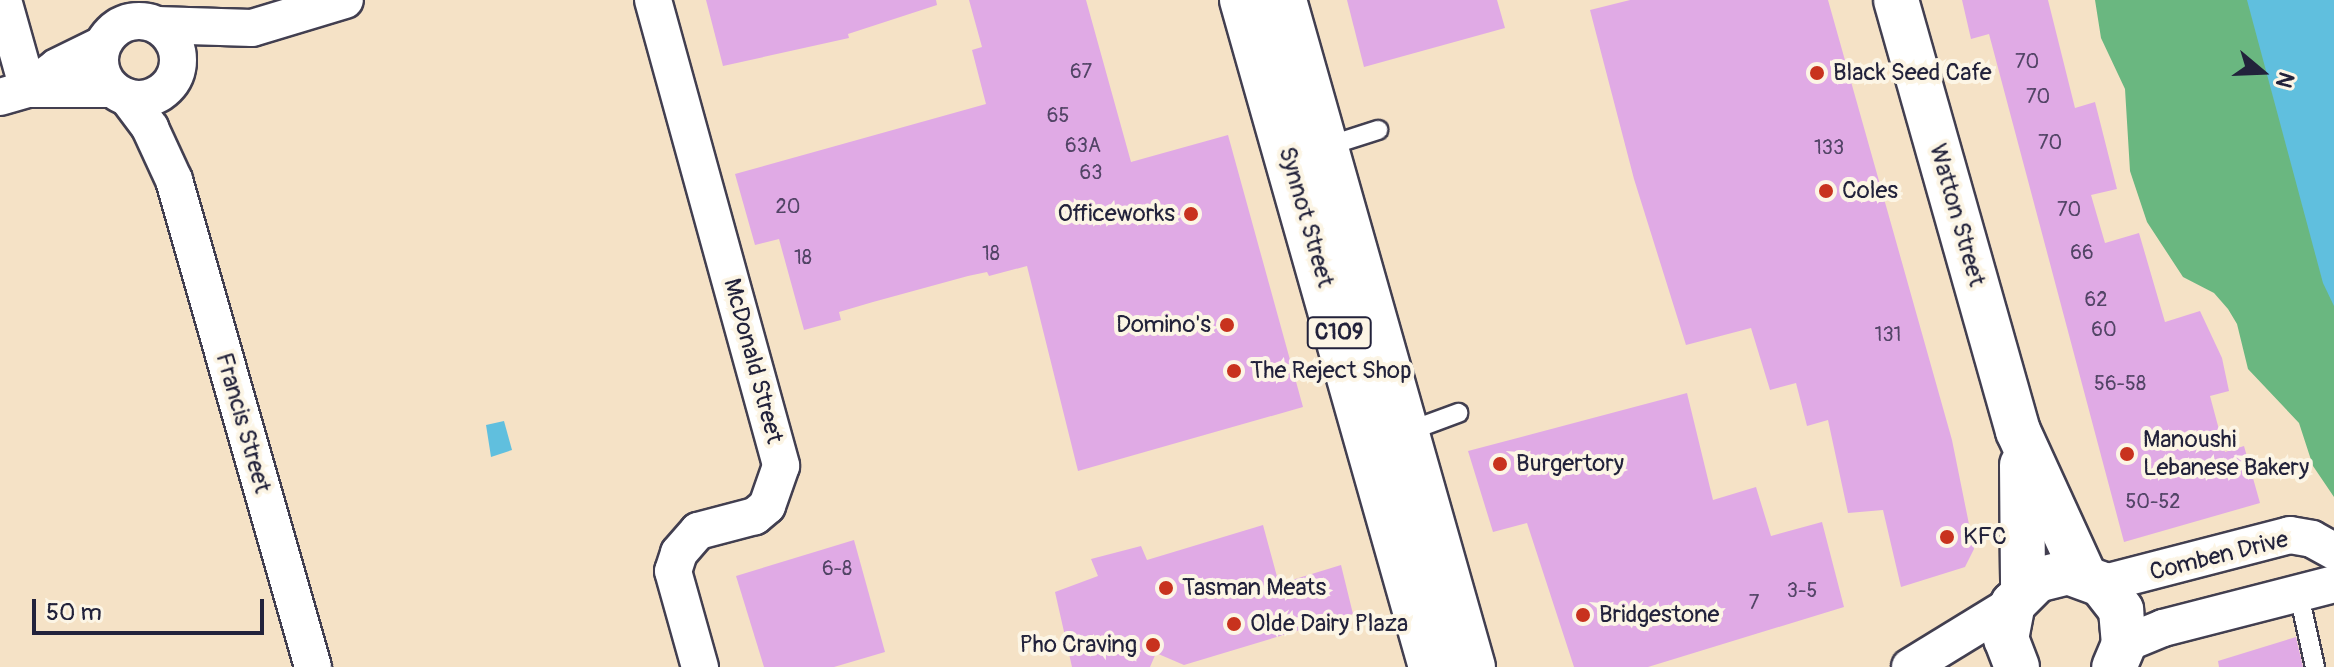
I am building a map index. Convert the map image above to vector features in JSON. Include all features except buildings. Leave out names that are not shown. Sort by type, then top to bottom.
[{"type":"main road","name":"Synnot Street","points":[[1242,0],[1308,154]]},
{"type":"main road","name":"Synnot Street","points":[[1284,0],[1308,154],[1387,437],[1431,667]]},
{"type":"main road","name":"Watton Street","points":[[1896,0],[2018,431],[2026,513],[2018,597],[2006,639],[2017,667]]},
{"type":"main road","name":"Watton Street","points":[[2018,431],[2093,579],[2121,610],[2120,658]]},
{"type":"main road","name":"Synnot Street","points":[[1387,437],[1473,667]]},
{"type":"main road","points":[[2018,597],[2052,574],[2093,579]]},
{"type":"street","points":[[3,0],[14,93]]},
{"type":"street","points":[[14,93],[120,93],[145,99],[172,78],[252,28],[345,0]]},
{"type":"street","name":"McDonald Street","points":[[653,0],[781,466],[767,506],[755,516],[698,531],[679,553],[673,571],[700,667]]},
{"type":"street","points":[[14,93],[102,45],[125,23],[252,28]]},
{"type":"street","points":[[157,25],[174,44],[172,78]]},
{"type":"street","points":[[102,45],[101,71],[120,93]]},
{"type":"street","name":"Francis Street","points":[[172,78],[174,180]]},
{"type":"street","name":"Francis Street","points":[[120,93],[150,128],[174,180],[313,667]]},
{"type":"street","name":"Comben Drive","points":[[2093,579],[2290,535],[2312,539],[2334,551]]},
{"type":"street","points":[[2120,658],[2163,628],[2334,584]]},
{"type":"street","points":[[1910,667],[2018,597]]},
{"type":"lane","points":[[1308,154],[1378,130]]},
{"type":"lane","points":[[1387,437],[1458,413]]},
{"type":"lane","points":[[2299,595],[2320,665]]},
{"type":"green space","points":[[2095,0],[2334,0],[2334,497],[2313,466],[2299,423],[2248,369],[2237,324],[2228,309],[2214,293],[2183,277],[2147,222],[2130,171],[2125,89],[2101,38]]},
{"type":"water","points":[[2247,0],[2334,0],[2334,306],[2323,283]]},
{"type":"water","points":[[504,421],[512,450],[491,457],[486,425]]},
{"type":"place","name":"Black Seed Cafe","points":[[1817,73]]},
{"type":"place","name":"Coles","points":[[1826,191]]},
{"type":"place","name":"Officeworks","points":[[1191,214]]},
{"type":"place","name":"Domino's","points":[[1227,325]]},
{"type":"place","name":"The Reject Shop","points":[[1234,371]]},
{"type":"place","name":"Manoushi Lebanese Bakery","points":[[2127,454]]},
{"type":"place","name":"Burgertory","points":[[1500,464]]},
{"type":"place","name":"KFC","points":[[1947,537]]},
{"type":"place","name":"Tasman Meats","points":[[1166,588]]},
{"type":"place","name":"Bridgestone","points":[[1583,615]]},
{"type":"place","name":"Olde Dairy Plaza","points":[[1234,624]]},
{"type":"place","name":"Pho Craving","points":[[1153,645]]}]
